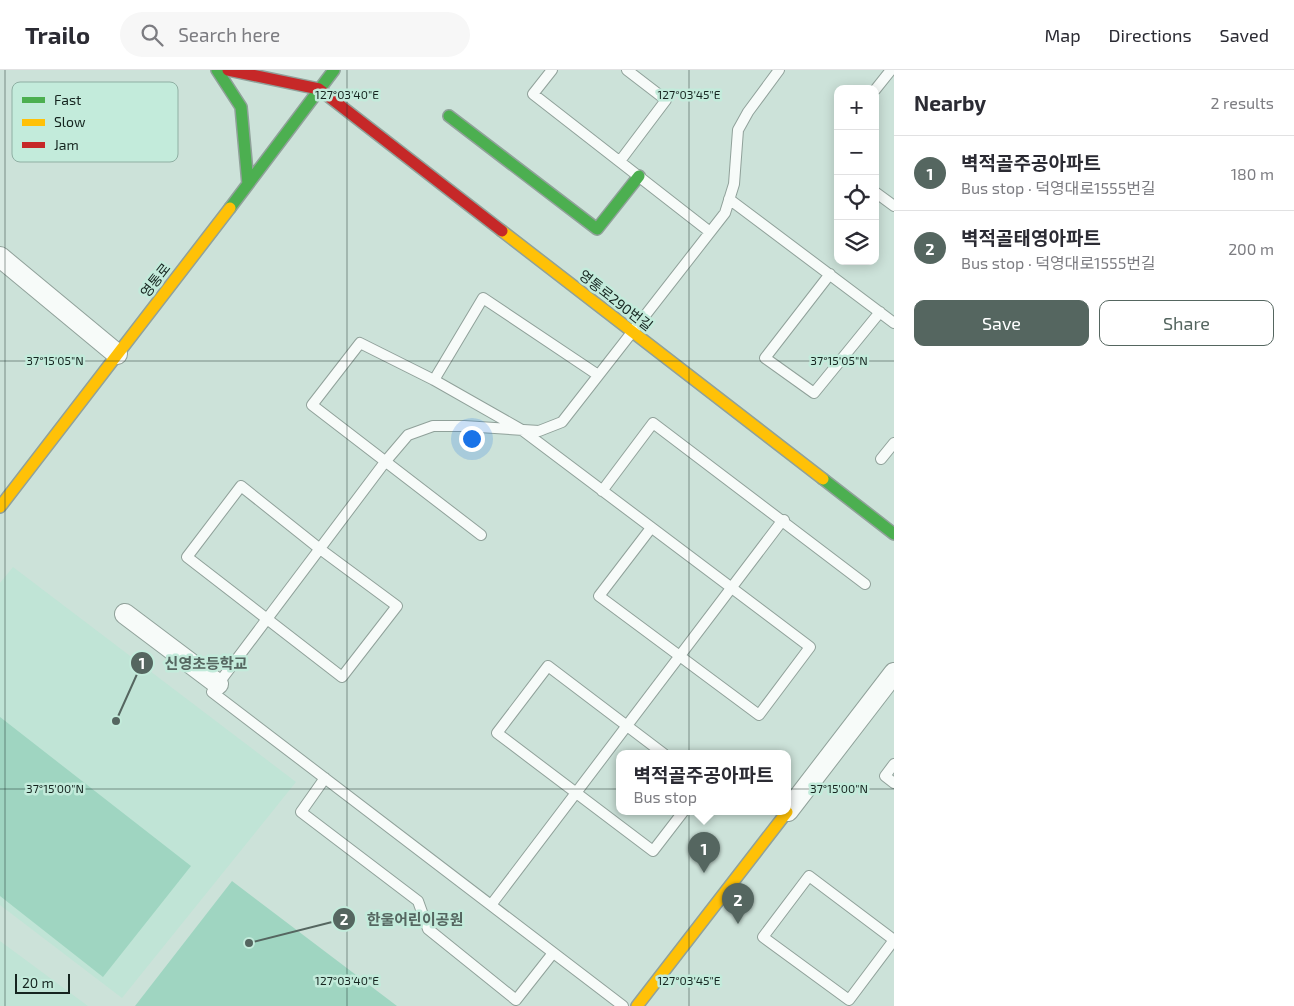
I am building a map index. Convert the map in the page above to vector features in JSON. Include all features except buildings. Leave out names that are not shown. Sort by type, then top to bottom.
[{"type":"street","points":[[217,70],[241,107],[248,184]]},
{"type":"street","points":[[228,70],[319,89]]},
{"type":"street","name":"영통로","points":[[0,507],[334,70]]},
{"type":"street","name":"영통로290번길","points":[[319,89],[894,534]]},
{"type":"street","points":[[449,116],[597,229],[639,176]]},
{"type":"street","points":[[0,257],[117,354]]},
{"type":"street","points":[[125,614],[218,684]]},
{"type":"street","points":[[791,806],[894,673]]},
{"type":"street","points":[[637,1006],[784,815]]},
{"type":"lane","points":[[552,70],[534,94],[710,232]]},
{"type":"lane","points":[[620,161],[666,100],[627,70]]},
{"type":"lane","points":[[623,1006],[212,692],[385,462],[408,435],[433,426],[539,431],[562,422],[725,213],[734,184],[738,130],[748,112],[779,70]]},
{"type":"lane","points":[[879,85],[891,70]]},
{"type":"lane","points":[[879,195],[894,206]]},
{"type":"lane","points":[[729,199],[894,322]]},
{"type":"lane","points":[[830,274],[765,358],[814,393],[880,312]]},
{"type":"lane","points":[[434,380],[483,298],[598,376]]},
{"type":"lane","points":[[481,535],[312,405],[360,343],[434,380],[522,430],[810,647],[759,715],[599,596],[651,528]]},
{"type":"lane","points":[[602,491],[654,423],[865,584]]},
{"type":"lane","points":[[881,459],[894,442]]},
{"type":"lane","points":[[241,486],[320,549],[397,606],[342,677],[266,620],[187,557],[241,486]]},
{"type":"lane","points":[[491,905],[783,520]]},
{"type":"lane","points":[[659,750],[548,666],[497,733],[654,851],[681,815]]},
{"type":"lane","points":[[894,764],[884,776],[894,783]]},
{"type":"lane","points":[[325,778],[301,812],[418,901],[428,929],[516,1000],[553,953]]},
{"type":"lane","points":[[809,876],[894,940],[848,1000],[763,937],[809,876]]},
{"type":"shaded area","points":[[13,567],[296,782],[122,998],[0,905],[0,583]]},
{"type":"shaded area","points":[[0,717],[191,866],[103,977],[0,896]]},
{"type":"shaded area","points":[[232,881],[397,1006],[135,1006]]},
{"type":"shaded area","points":[[0,941],[88,1006],[0,1006]]},
{"type":"traffic: fast","points":[[217,70],[241,107],[248,184]]},
{"type":"traffic: fast","points":[[230,208],[334,70]]},
{"type":"traffic: fast","points":[[449,116],[597,229],[639,176]]},
{"type":"traffic: fast","points":[[823,479],[894,534]]},
{"type":"traffic: slow","points":[[0,507],[230,208]]},
{"type":"traffic: slow","points":[[502,231],[823,479]]},
{"type":"traffic: slow","points":[[637,1006],[785,815]]},
{"type":"traffic: jam","points":[[228,70],[319,89],[502,231]]},
{"type":"place","name":"신영초등학교","points":[[116,721]]},
{"type":"place","name":"벽적골주공아파트","points":[[704,873]]},
{"type":"place","name":"벽적골태영아파트","points":[[738,924]]},
{"type":"place","name":"한울어린이공원","points":[[249,943]]}]
